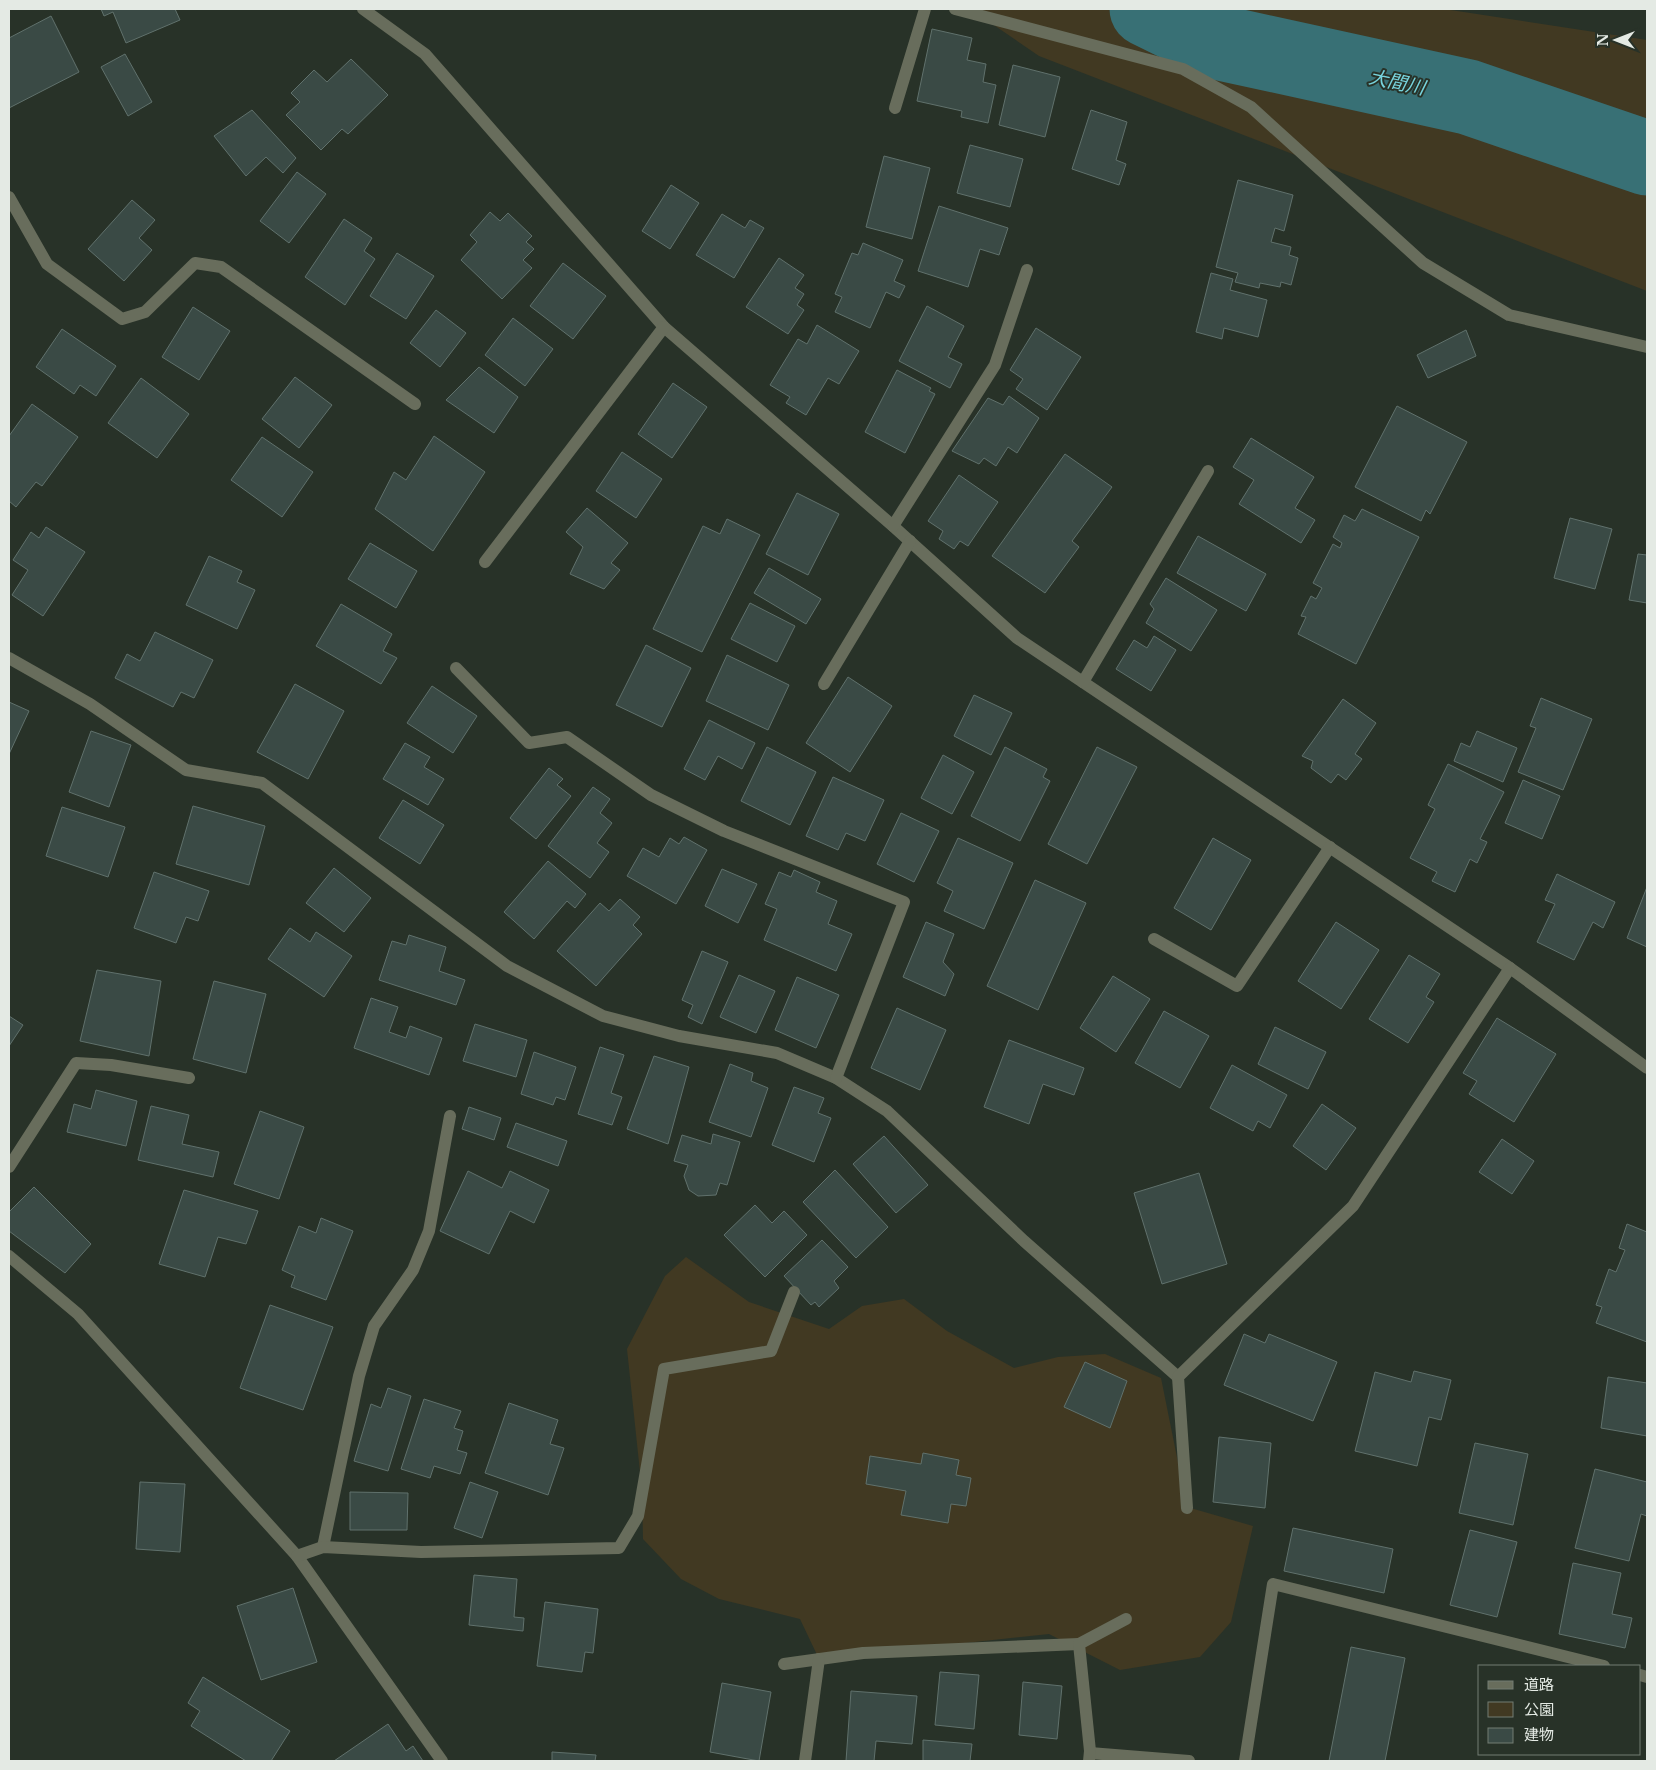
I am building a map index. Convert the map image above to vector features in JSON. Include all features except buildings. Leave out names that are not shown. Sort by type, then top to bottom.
[{"type":"street","points":[[363,9],[425,54],[664,327],[893,526],[1017,638],[1510,968],[1647,1068]]},
{"type":"street","points":[[894,108],[925,9]]},
{"type":"street","points":[[955,9],[1183,69],[1251,107],[1423,263],[1509,315],[1647,347]]},
{"type":"street","points":[[9,197],[47,264],[122,319],[145,312],[196,263],[221,267],[415,404]]},
{"type":"street","points":[[893,526],[995,364],[1028,270]]},
{"type":"street","points":[[485,562],[664,327]]},
{"type":"street","points":[[1083,682],[1208,471]]},
{"type":"street","points":[[824,684],[910,542]]},
{"type":"street","points":[[9,658],[90,704],[186,770],[262,783],[508,966],[602,1016],[679,1036],[778,1053],[836,1078],[887,1111],[1024,1241],[1178,1377],[1187,1508]]},
{"type":"street","points":[[456,668],[529,743],[567,737],[651,795],[724,831],[904,902],[836,1078]]},
{"type":"street","points":[[1154,939],[1237,986],[1330,847]]},
{"type":"street","points":[[1178,1377],[1353,1206],[1510,968]]},
{"type":"street","points":[[9,1167],[76,1063],[111,1065],[189,1078]]},
{"type":"street","points":[[323,1547],[359,1376],[374,1326],[413,1270],[429,1231],[450,1116]]},
{"type":"street","points":[[9,1256],[78,1314],[297,1556],[442,1761]]},
{"type":"street","points":[[297,1556],[323,1547],[421,1552],[619,1548],[638,1516],[664,1369],[771,1351],[794,1292]]},
{"type":"street","points":[[1245,1761],[1273,1584],[1600,1665]]},
{"type":"street","points":[[784,1664],[863,1653],[1079,1644],[1126,1619]]},
{"type":"street","points":[[1079,1644],[1090,1757],[1189,1761]]},
{"type":"street","points":[[805,1761],[819,1659]]},
{"type":"green space","points":[[981,9],[1444,9],[1647,40],[1647,291],[1039,56],[985,19]]},
{"type":"green space","points":[[686,1257],[749,1302],[829,1329],[862,1306],[904,1299],[947,1331],[1014,1368],[1058,1357],[1105,1354],[1161,1378],[1187,1507],[1253,1526],[1231,1622],[1200,1657],[1120,1670],[1049,1634],[819,1659],[800,1619],[719,1599],[681,1579],[643,1539],[642,1491],[627,1349],[665,1276]]},
{"type":"waterway","name":"大間川","points":[[1147,9],[1212,41],[1468,97],[1647,158]]}]
